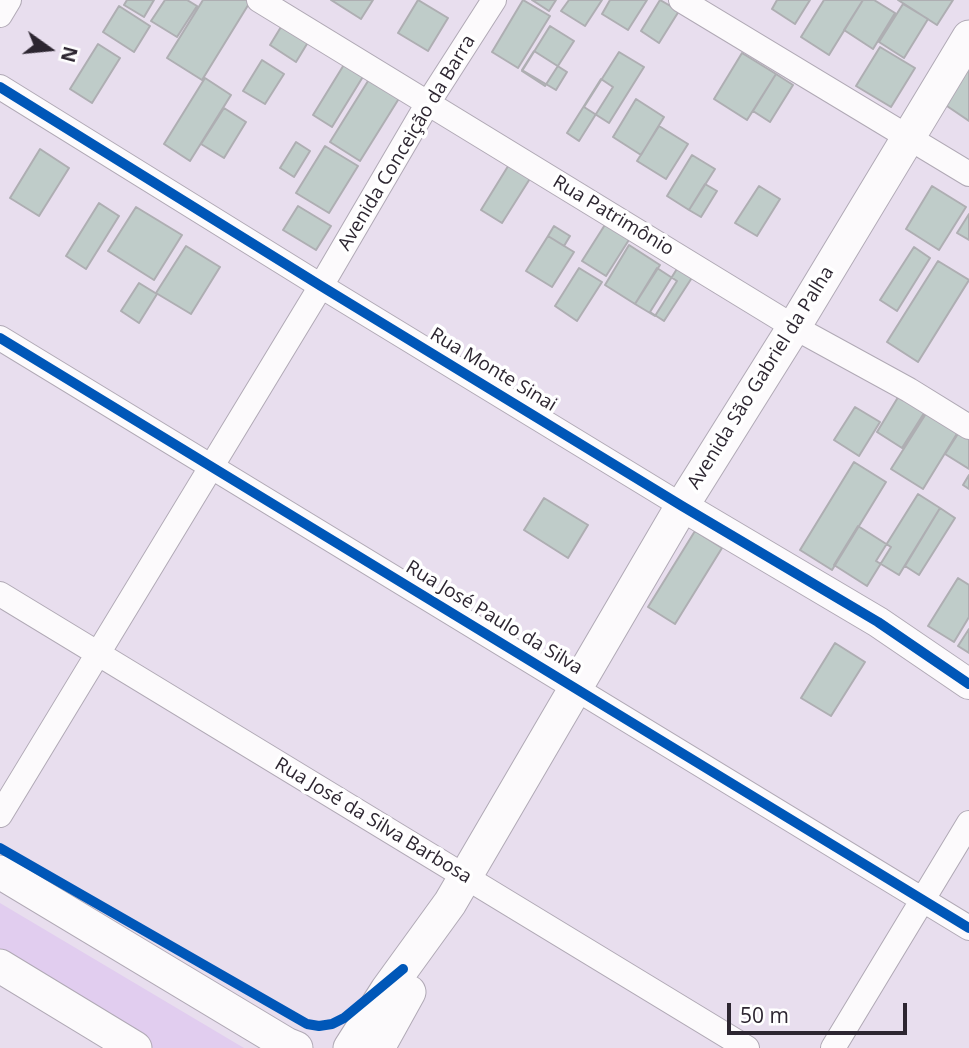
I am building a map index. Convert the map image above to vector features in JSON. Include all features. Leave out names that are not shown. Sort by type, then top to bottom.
[{"type":"main road","name":"Avenida São Gabriel da Palha","points":[[362,1044],[404,1003],[458,890],[682,506],[794,327],[969,37]]},
{"type":"main road","points":[[0,872],[291,1046]]},
{"type":"main road","points":[[0,966],[135,1048]]},
{"type":"main road","points":[[324,1048],[362,1044]]},
{"type":"street","points":[[0,15],[9,0]]},
{"type":"street","name":"Rua Patrimônio","points":[[259,0],[794,327],[909,390],[969,427]]},
{"type":"street","name":"Avenida Conceição da Barra","points":[[0,815],[321,286],[428,103],[494,0]]},
{"type":"street","points":[[681,0],[969,174]]},
{"type":"street","name":"Rua Monte Sinai","points":[[0,86],[321,286],[878,622],[969,684]]},
{"type":"street","name":"Rua José Paulo da Silva","points":[[0,338],[969,928]]},
{"type":"street","name":"Rua José da Silva Barbosa","points":[[0,594],[97,654],[458,890],[747,1048]]},
{"type":"street","points":[[833,1048],[969,823]]},
{"type":"shaded area","points":[[0,903],[244,1048],[153,1048],[0,955]]},
{"type":"building","points":[[127,0],[154,0],[144,17],[124,5]]},
{"type":"building","points":[[165,0],[187,0],[197,6],[177,37],[151,21]]},
{"type":"building","points":[[203,0],[250,2],[202,80],[167,58]]},
{"type":"building","points":[[331,0],[373,0],[361,19]]},
{"type":"building","points":[[418,0],[448,18],[428,51],[398,33]]},
{"type":"building","points":[[523,0],[550,16],[518,68],[492,52]]},
{"type":"building","points":[[532,0],[556,0],[549,11]]},
{"type":"building","points":[[569,0],[602,0],[585,26],[561,11]]},
{"type":"building","points":[[610,0],[647,0],[628,30],[602,14]]},
{"type":"building","points":[[660,0],[679,11],[659,43],[641,31]]},
{"type":"building","points":[[777,0],[810,0],[795,24],[772,9]]},
{"type":"building","points":[[824,0],[863,0],[829,55],[801,37]]},
{"type":"building","points":[[863,0],[874,0],[895,13],[873,49],[844,30]]},
{"type":"building","points":[[898,0],[953,0],[937,25]]},
{"type":"building","points":[[903,4],[928,19],[904,58],[879,42]]},
{"type":"building","points":[[119,6],[150,26],[134,52],[103,32]]},
{"type":"building","points":[[284,22],[310,39],[296,62],[270,45]]},
{"type":"building","points":[[550,26],[574,41],[545,86],[522,71]]},
{"type":"building","points":[[98,44],[120,58],[92,103],[70,89]]},
{"type":"building","points":[[880,47],[915,68],[891,107],[856,86]]},
{"type":"building","points":[[534,51],[567,72],[556,90],[522,70]]},
{"type":"building","points":[[619,52],[644,67],[609,123],[584,107]]},
{"type":"building","points":[[742,53],[776,74],[747,120],[714,99]]},
{"type":"building","points":[[262,60],[284,74],[265,104],[243,91]]},
{"type":"building","points":[[345,63],[364,75],[332,127],[313,115]]},
{"type":"building","points":[[969,64],[969,121],[944,104]]},
{"type":"building","points":[[373,73],[403,92],[360,161],[330,142]]},
{"type":"building","points":[[776,74],[793,85],[770,122],[753,111]]},
{"type":"building","points":[[205,78],[231,95],[190,161],[164,144]]},
{"type":"building","points":[[601,79],[613,87],[579,141],[567,133]]},
{"type":"building","points":[[636,99],[664,117],[641,155],[613,137]]},
{"type":"building","points":[[224,108],[246,122],[224,158],[201,144]]},
{"type":"building","points":[[659,126],[688,144],[666,179],[637,161]]},
{"type":"building","points":[[296,142],[310,151],[294,177],[280,168]]},
{"type":"building","points":[[325,146],[358,166],[329,213],[296,193]]},
{"type":"building","points":[[40,149],[69,168],[39,216],[10,198]]},
{"type":"building","points":[[692,155],[715,169],[689,210],[667,196]]},
{"type":"building","points":[[510,163],[531,177],[502,223],[481,210]]},
{"type":"building","points":[[705,184],[717,191],[701,217],[689,210]]},
{"type":"building","points":[[759,186],[780,199],[757,236],[735,223]]},
{"type":"building","points":[[932,186],[966,207],[939,250],[906,229]]},
{"type":"building","points":[[99,203],[119,216],[86,269],[66,256]]},
{"type":"building","points":[[298,206],[331,226],[316,250],[283,230]]},
{"type":"building","points":[[136,207],[182,235],[154,280],[108,251]]},
{"type":"building","points":[[969,214],[969,240],[957,233]]},
{"type":"building","points":[[608,220],[632,235],[606,276],[582,261]]},
{"type":"building","points":[[554,226],[570,236],[564,246],[548,236]]},
{"type":"building","points":[[548,236],[574,252],[552,287],[526,271]]},
{"type":"building","points":[[629,245],[660,265],[635,304],[605,285]]},
{"type":"building","points":[[186,246],[220,267],[191,314],[156,293]]},
{"type":"building","points":[[914,247],[930,258],[897,311],[880,300]]},
{"type":"building","points":[[938,261],[969,280],[918,362],[887,342]]},
{"type":"building","points":[[680,264],[695,273],[664,321],[650,312]]},
{"type":"building","points":[[579,268],[602,282],[577,321],[555,306]]},
{"type":"building","points":[[657,268],[677,281],[655,316],[635,304]]},
{"type":"building","points":[[139,283],[157,294],[139,323],[121,311]]},
{"type":"building","points":[[900,394],[926,410],[902,448],[877,432]]},
{"type":"building","points":[[855,407],[880,422],[859,456],[834,440]]},
{"type":"building","points":[[927,412],[958,432],[923,489],[891,469]]},
{"type":"building","points":[[963,426],[969,429],[969,469],[945,454]]},
{"type":"building","points":[[854,462],[886,482],[832,570],[800,550]]},
{"type":"building","points":[[969,475],[969,489],[963,485]]},
{"type":"building","points":[[918,494],[940,508],[899,575],[876,561]]},
{"type":"building","points":[[544,498],[588,525],[568,558],[524,530]]},
{"type":"building","points":[[940,508],[955,518],[919,575],[905,566]]},
{"type":"building","points":[[858,526],[891,547],[867,586],[834,565]]},
{"type":"building","points":[[695,531],[722,548],[675,624],[648,607]]},
{"type":"building","points":[[958,578],[969,585],[969,617],[954,642],[928,626]]},
{"type":"building","points":[[969,629],[969,653],[958,646]]},
{"type":"building","points":[[835,643],[865,662],[831,716],[801,698]]},
{"type":"cycle path","points":[[0,87],[682,506],[878,622],[969,684]]},
{"type":"cycle path","points":[[0,338],[969,928]]},
{"type":"cycle path","points":[[0,848],[307,1024],[332,1024],[344,1018],[403,969]]}]
